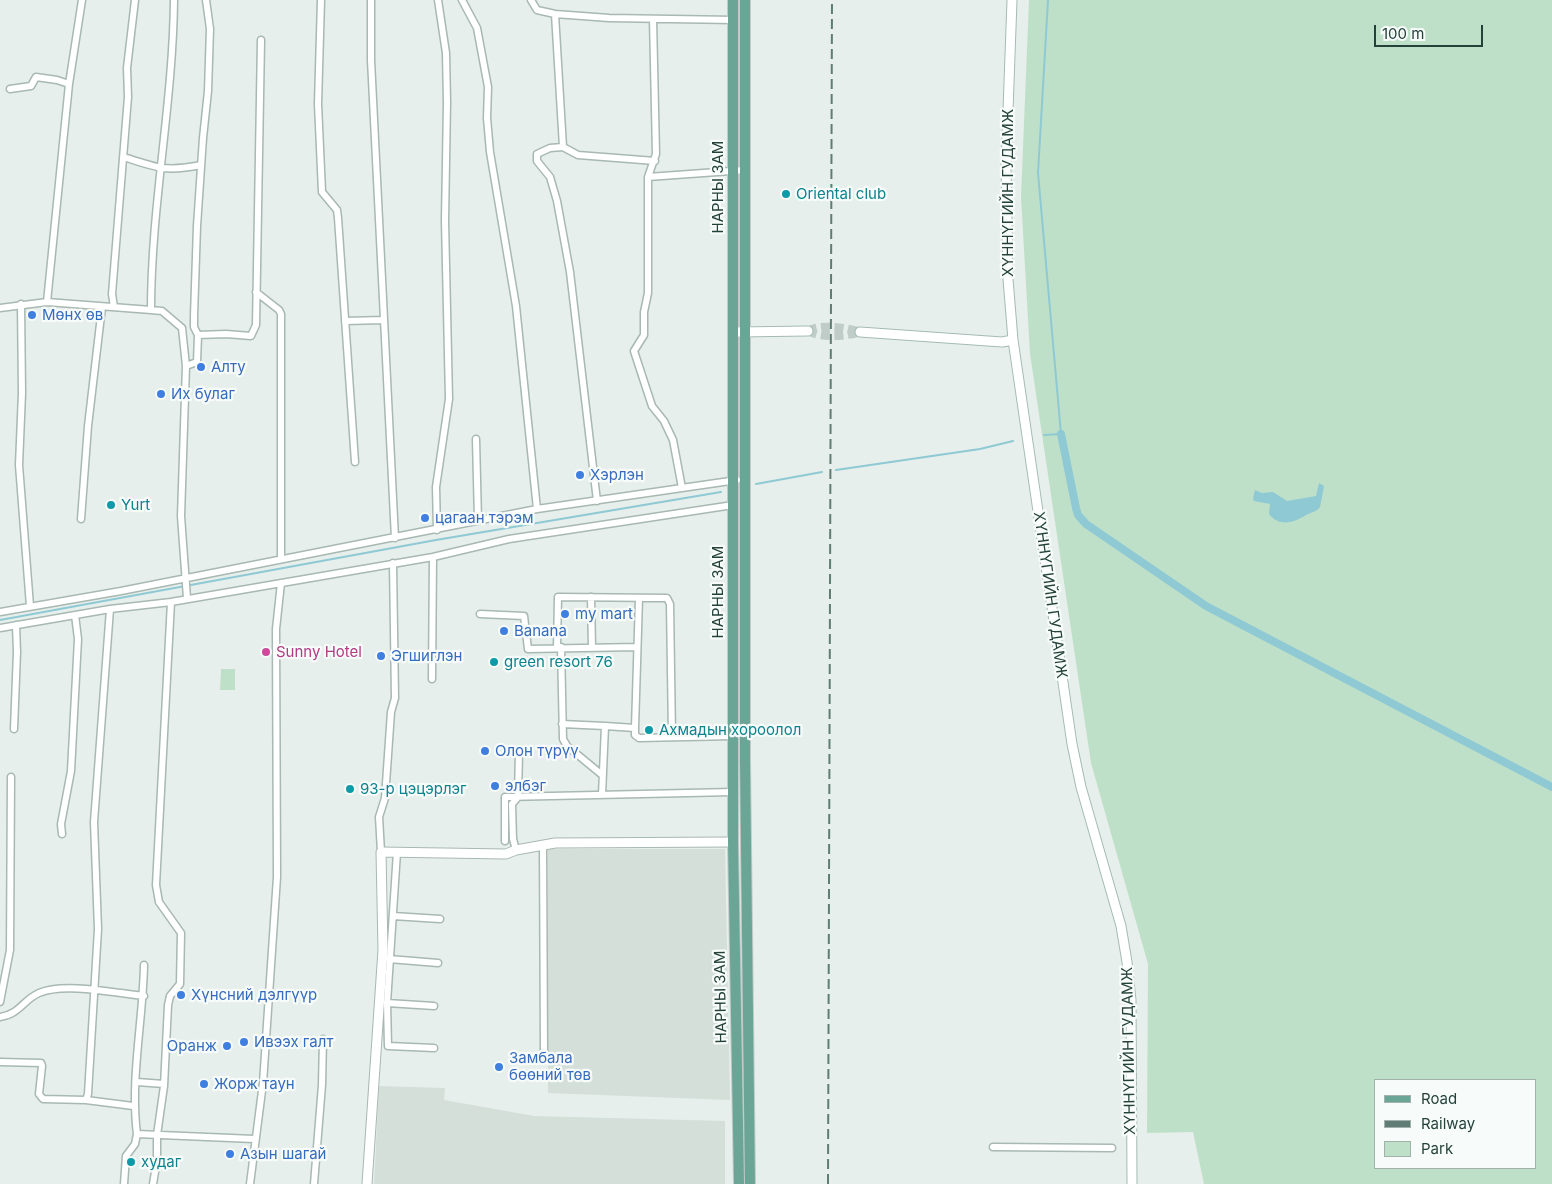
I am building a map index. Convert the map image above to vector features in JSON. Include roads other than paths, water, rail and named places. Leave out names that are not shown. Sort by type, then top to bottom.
[{"type":"main road","name":"НАРНЫ ЗАМ","points":[[733,0],[733,842],[739,1184]]},
{"type":"main road","name":"НАРНЫ ЗАМ","points":[[745,0],[744,479],[750,1184]]},
{"type":"main road","name":"ХҮННҮГИЙН ГУДАМЖ","points":[[1012,0],[1007,118],[1006,229],[1014,340],[1072,744],[1081,787],[1123,937],[1128,962],[1131,1009],[1132,1184]]},
{"type":"main road","points":[[733,332],[808,331]]},
{"type":"main road","points":[[860,332],[1002,342],[1014,340]]},
{"type":"main road","points":[[367,1184],[383,950],[381,852],[506,854],[516,850],[554,843],[733,842]]},
{"type":"street","points":[[47,302],[69,84],[82,0]]},
{"type":"street","points":[[114,307],[112,294],[128,97],[127,68],[135,0]]},
{"type":"street","points":[[151,310],[153,234],[171,60],[174,0]]},
{"type":"street","points":[[186,366],[197,362],[198,335],[194,327],[201,165],[210,56],[210,29],[206,0]]},
{"type":"street","points":[[321,0],[318,104],[322,192],[337,210],[355,462]]},
{"type":"street","points":[[371,0],[371,60],[395,538]]},
{"type":"street","points":[[437,530],[436,487],[450,399],[445,221],[447,92],[445,44],[438,0]]},
{"type":"street","points":[[462,0],[477,28],[488,87],[487,118],[490,152],[516,306],[537,509]]},
{"type":"street","points":[[531,0],[537,10],[555,14],[653,19],[734,20]]},
{"type":"street","points":[[555,14],[562,147]]},
{"type":"street","points":[[653,19],[655,161],[648,177],[648,293],[644,312],[644,336],[634,351],[652,406],[664,421],[673,440],[682,488]]},
{"type":"street","points":[[198,335],[226,334],[251,336],[256,325],[260,40]]},
{"type":"street","points":[[10,89],[31,86],[36,77],[69,84]]},
{"type":"street","points":[[597,501],[570,272],[557,201],[550,176],[537,161],[538,154],[542,151],[562,147],[578,155],[655,161]]},
{"type":"street","points":[[124,156],[160,169],[175,170],[201,165]]},
{"type":"street","points":[[648,177],[733,169],[745,170]]},
{"type":"street","points":[[256,292],[279,310],[281,314],[279,355],[281,558]]},
{"type":"street","points":[[0,308],[47,302],[162,311],[182,328],[186,366],[181,516],[186,595]]},
{"type":"street","points":[[21,304],[22,393],[19,465],[30,606]]},
{"type":"street","points":[[81,519],[88,426],[102,307]]},
{"type":"street","points":[[345,321],[384,320]]},
{"type":"street","points":[[182,328],[194,327]]},
{"type":"street","points":[[476,439],[478,521]]},
{"type":"street","points":[[0,612],[184,579],[281,558],[437,530],[537,509],[744,479]]},
{"type":"street","points":[[0,628],[110,609],[171,602],[186,595],[280,583],[393,564],[433,557],[509,539],[733,505]]},
{"type":"street","points":[[432,679],[433,557]]},
{"type":"street","points":[[381,852],[379,817],[385,798],[391,712],[395,698],[393,564]]},
{"type":"street","points":[[250,1184],[254,1139],[263,1083],[277,877],[276,638],[280,583]]},
{"type":"street","points":[[601,774],[567,746],[564,739],[558,596],[667,598],[670,604],[672,736]]},
{"type":"street","points":[[591,596],[592,648]]},
{"type":"street","points":[[639,598],[635,735],[639,738],[733,736]]},
{"type":"street","points":[[153,1184],[164,1084],[168,1005],[170,996],[180,984],[181,953],[181,933],[159,902],[156,885],[171,602]]},
{"type":"street","points":[[86,1100],[88,1094],[98,929],[94,822],[110,609]]},
{"type":"street","points":[[480,614],[524,616],[528,649],[559,647],[637,648]]},
{"type":"street","points":[[62,834],[61,824],[71,771],[78,639],[75,615]]},
{"type":"street","points":[[14,729],[17,652],[16,625]]},
{"type":"street","points":[[562,724],[635,728]]},
{"type":"street","points":[[602,795],[601,774],[605,726]]},
{"type":"street","points":[[516,850],[513,839],[512,804],[518,797],[518,751]]},
{"type":"street","points":[[0,1002],[10,950],[11,777]]},
{"type":"street","points":[[505,841],[505,797],[733,792]]},
{"type":"street","points":[[543,845],[544,1055]]},
{"type":"street","points":[[397,852],[387,1003],[388,1046],[434,1048]]},
{"type":"street","points":[[393,916],[440,919]]},
{"type":"street","points":[[390,959],[438,964]]},
{"type":"street","points":[[124,1184],[126,1156],[135,1144],[137,1134],[133,1106],[137,1082],[144,996],[144,965]]},
{"type":"street","points":[[0,1017],[15,1014],[38,993],[68,986],[95,992],[144,996]]},
{"type":"street","points":[[387,1003],[434,1006]]},
{"type":"street","points":[[314,1184],[322,1085],[323,1039]]},
{"type":"street","points":[[0,1062],[41,1063],[39,1094],[43,1099],[86,1100],[133,1106]]},
{"type":"street","points":[[137,1082],[164,1084]]},
{"type":"street","points":[[137,1134],[254,1139]]},
{"type":"street","points":[[993,1146],[1112,1148]]},
{"type":"water","points":[[1319,483],[1324,486],[1320,507],[1297,520],[1288,522],[1278,521],[1269,514],[1270,504],[1254,501],[1253,498],[1255,490],[1262,493],[1273,492],[1287,501],[1316,496]]},
{"type":"waterway","points":[[1044,435],[1061,434],[1038,173],[1048,0]]},
{"type":"waterway","points":[[1061,434],[1076,508],[1078,515],[1086,524],[1206,606],[1552,787]]},
{"type":"waterway","points":[[836,470],[980,449],[1013,441]]},
{"type":"waterway","points":[[756,484],[822,472]]},
{"type":"waterway","points":[[0,620],[436,540],[721,492]]},
{"type":"tunnel","points":[[808,331],[827,327],[860,332]]},
{"type":"tunnel","points":[[808,331],[820,335],[834,336],[860,332]]},
{"type":"railway","points":[[828,1184],[832,0]]},
{"type":"place","name":"Oriental club","points":[[786,194]]},
{"type":"place","name":"Мөнх өв","points":[[32,315]]},
{"type":"place","name":"Алту","points":[[201,367]]},
{"type":"place","name":"Их булаг","points":[[161,394]]},
{"type":"place","name":"Хэрлэн","points":[[580,475]]},
{"type":"place","name":"Yurt","points":[[111,505]]},
{"type":"place","name":"цагаан тэрэм","points":[[425,518]]},
{"type":"place","name":"my mart","points":[[565,614]]},
{"type":"place","name":"Banana","points":[[504,631]]},
{"type":"place","name":"Sunny Hotel","points":[[266,652]]},
{"type":"place","name":"Эгшиглэн","points":[[381,656]]},
{"type":"place","name":"green resort 76","points":[[494,662]]},
{"type":"place","name":"Ахмадын хороолол","points":[[649,730]]},
{"type":"place","name":"Олон түрүү","points":[[485,751]]},
{"type":"place","name":"элбэг","points":[[495,786]]},
{"type":"place","name":"93-р цэцэрлэг","points":[[350,789]]},
{"type":"place","name":"Хүнсний дэлгүүр","points":[[181,995]]},
{"type":"place","name":"Ивээх галт","points":[[244,1042]]},
{"type":"place","name":"Оранж","points":[[227,1046]]},
{"type":"place","name":"Замбала бөөний төв","points":[[499,1067]]},
{"type":"place","name":"Жорж таун","points":[[204,1084]]},
{"type":"place","name":"Азын шагай","points":[[230,1154]]},
{"type":"place","name":"худаг","points":[[131,1162]]}]
